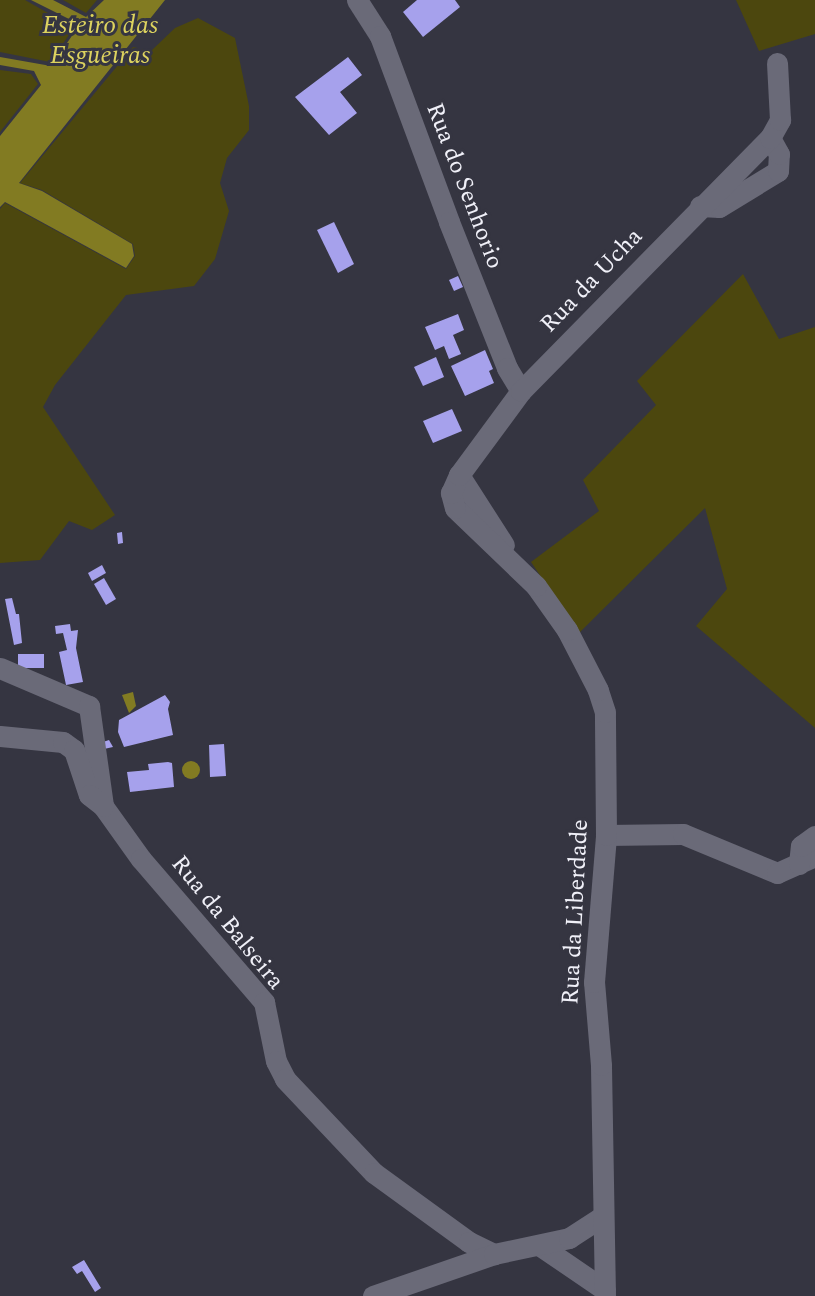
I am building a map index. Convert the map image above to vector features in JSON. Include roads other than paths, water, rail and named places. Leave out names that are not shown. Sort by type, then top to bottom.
[{"type":"street","name":"Rua do Senhorio","points":[[357,0],[381,36],[449,222],[507,368],[521,391]]},
{"type":"street","name":"Rua da Ucha","points":[[521,391],[699,206],[770,138],[780,120],[777,63]]},
{"type":"street","points":[[699,206],[719,207],[778,171],[779,154],[770,138]]},
{"type":"street","name":"Rua da Liberdade","points":[[521,391],[459,475],[450,502],[536,586],[567,630],[598,690],[605,712],[606,835],[594,982],[601,1065],[605,1293]]},
{"type":"street","name":"Rua da Balseira","points":[[0,668],[89,706],[103,806],[141,859],[264,1002],[276,1061],[285,1079],[374,1173],[469,1242],[495,1254]]},
{"type":"street","points":[[0,735],[63,742],[74,750],[89,795],[103,806]]},
{"type":"street","points":[[606,835],[683,834],[761,869],[777,873],[807,860],[801,846],[815,836]]},
{"type":"street","points":[[373,1296],[495,1254],[542,1247],[569,1239],[603,1216]]},
{"type":"street","points":[[542,1247],[605,1293]]},
{"type":"water","name":"Esteiro das Esgueiras","points":[[31,0],[53,0],[86,17],[104,0],[165,0],[19,183],[42,191],[132,244],[134,256],[126,268],[5,202],[0,207],[0,136],[41,85],[34,71],[0,65],[0,57],[51,66],[76,30],[69,19]]},
{"type":"water","points":[[133,692],[136,706],[129,713],[122,695]]},
{"type":"water","points":[[191,761],[197,764],[200,770],[197,776],[191,779],[185,776],[182,770],[185,764]]}]
